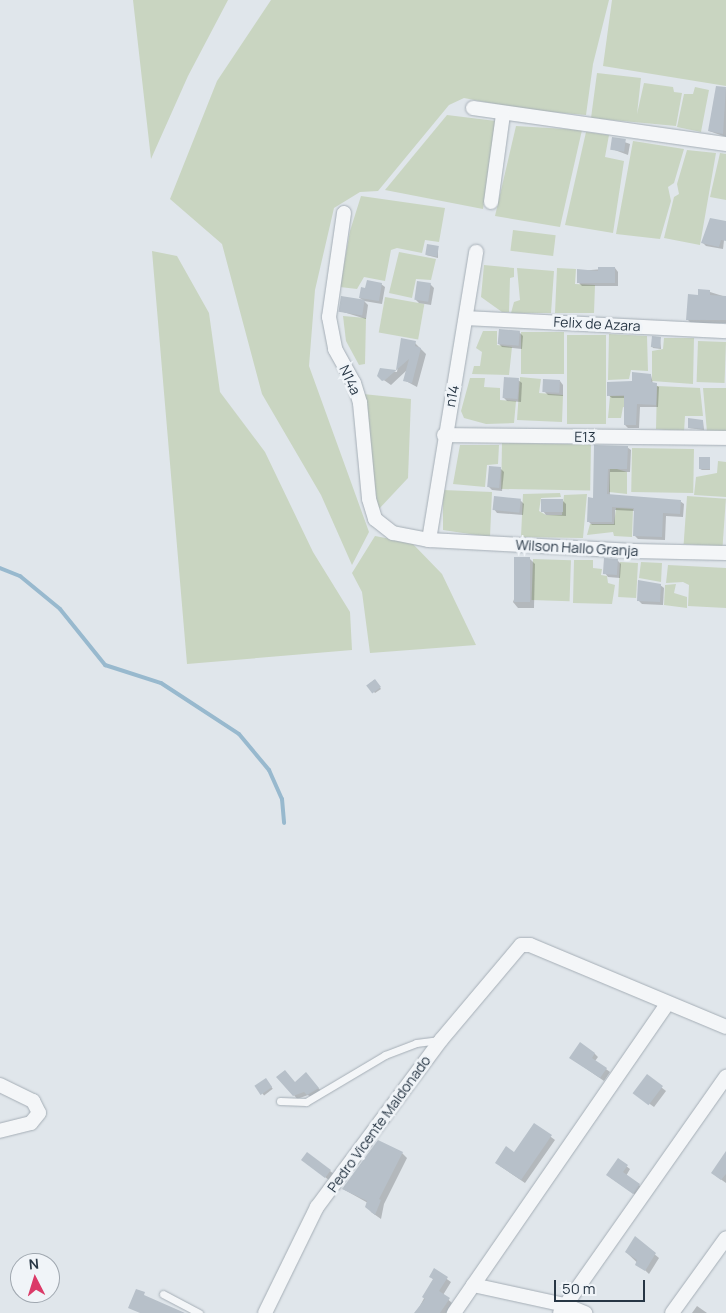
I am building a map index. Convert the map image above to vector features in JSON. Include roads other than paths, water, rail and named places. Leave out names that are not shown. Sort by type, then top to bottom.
[{"type":"street","points":[[473,108],[503,114],[726,144]]},
{"type":"street","points":[[491,202],[503,114]]},
{"type":"street","name":"N14a","points":[[344,213],[329,317],[335,348],[354,383],[360,403],[369,499],[375,519],[393,532],[429,540]]},
{"type":"street","name":"n14","points":[[429,540],[444,435],[467,318],[476,252]]},
{"type":"street","name":"Felix de Azara","points":[[467,318],[726,331]]},
{"type":"street","name":"E13","points":[[444,435],[726,438]]},
{"type":"street","name":"Wilson Hallo Granja","points":[[429,540],[634,552],[726,552]]},
{"type":"street","name":"Pedro Vicente Maldonado","points":[[265,1313],[318,1207],[441,1040],[515,949],[530,945],[667,1004]]},
{"type":"street","points":[[454,1313],[667,1004],[726,1027]]},
{"type":"street","points":[[563,1309],[726,1077]]},
{"type":"street","points":[[0,1086],[33,1101],[39,1113],[31,1123],[0,1131]]},
{"type":"street","points":[[672,1313],[726,1238]]},
{"type":"street","points":[[473,1285],[585,1313]]},
{"type":"lane","points":[[280,1101],[306,1102],[393,1052],[441,1040]]},
{"type":"lane","points":[[163,1294],[198,1313]]},
{"type":"waterway","points":[[0,568],[20,576],[60,609],[105,665],[161,683],[239,734],[269,770],[282,799],[284,823]]}]
